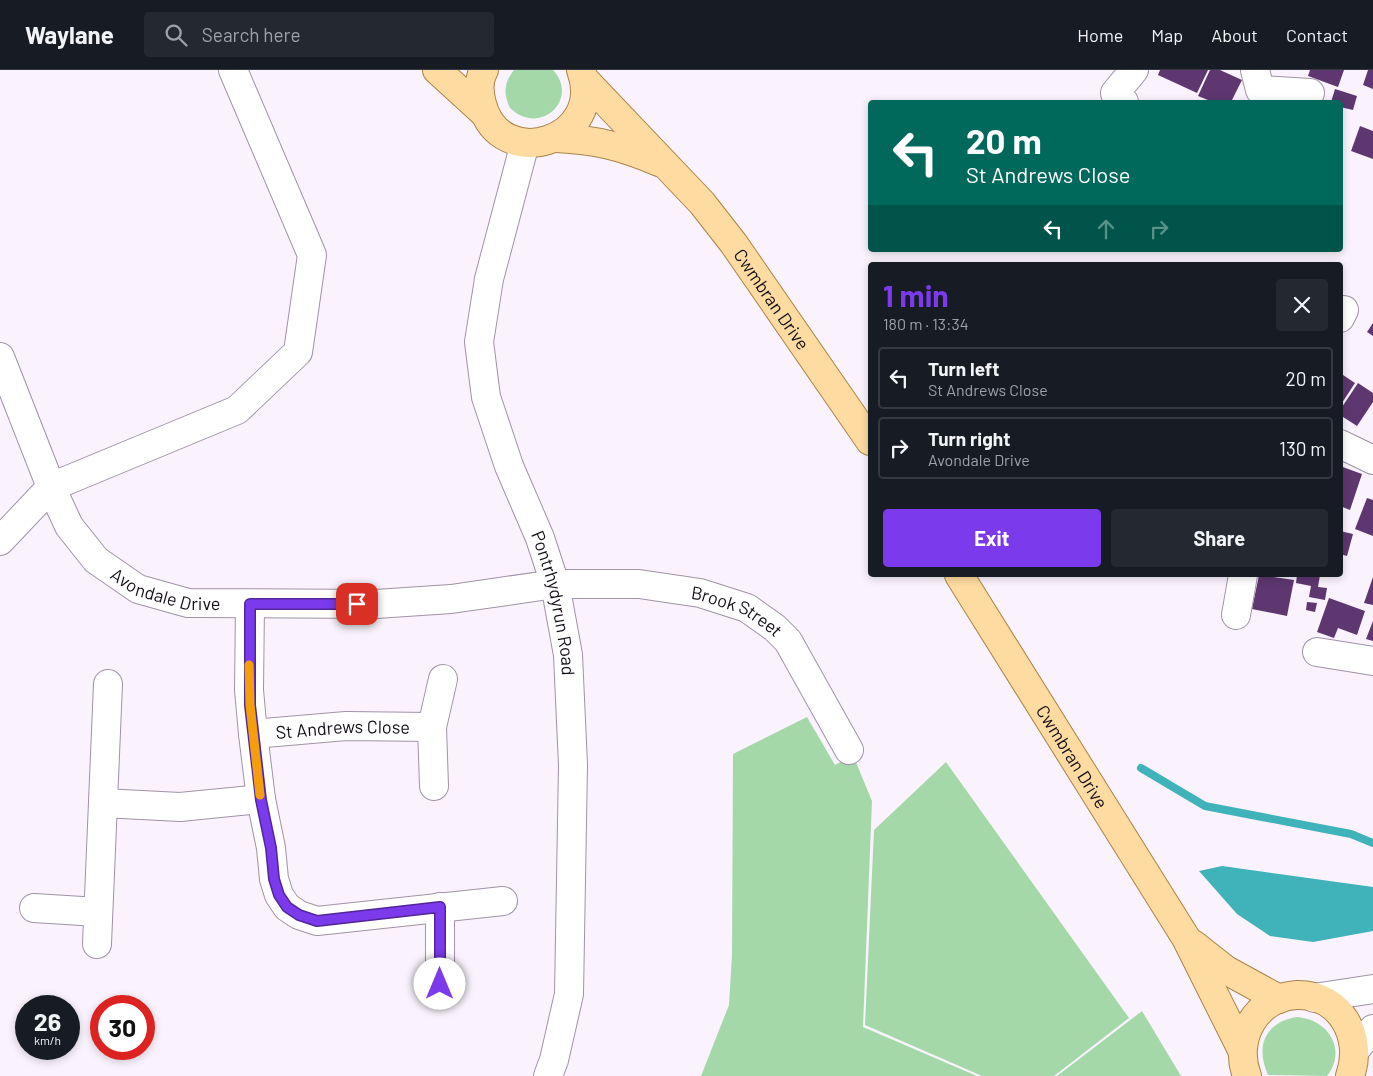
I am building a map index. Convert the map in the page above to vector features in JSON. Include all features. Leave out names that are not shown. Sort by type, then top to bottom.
[{"type":"main road","points":[[436,70],[484,113],[494,128],[508,138],[525,143],[540,143],[556,138],[567,130],[580,113],[586,93],[583,75]]},
{"type":"main road","points":[[484,70],[479,94],[484,113]]},
{"type":"main road","name":"Cwmbran Drive","points":[[583,75],[702,203],[734,244],[868,438]]},
{"type":"main road","points":[[556,138],[598,141],[632,151],[665,164]]},
{"type":"main road","name":"Cwmbran Drive","points":[[960,577],[1186,938],[1244,1063]]},
{"type":"main road","name":"Cwmbran Drive","points":[[1186,938],[1226,970],[1279,999]]},
{"type":"main road","name":"Cwmbran Drive","points":[[1244,1063],[1245,1034],[1252,1019],[1264,1007],[1279,999],[1296,996],[1314,998],[1330,1005],[1343,1017],[1352,1033],[1352,1063]]},
{"type":"street","points":[[0,541],[51,487],[237,410],[298,352],[312,255],[233,70]]},
{"type":"street","points":[[1122,100],[1115,93],[1134,70]]},
{"type":"street","points":[[1255,70],[1260,90],[1310,92]]},
{"type":"street","name":"Pontrhydyrun Road","points":[[525,143],[489,279],[479,342],[486,397],[509,466],[540,538],[555,584],[568,655],[573,765],[569,994],[554,1060],[548,1076]]},
{"type":"street","name":"Avondale Drive","points":[[0,357],[51,487],[69,526],[96,560],[138,589],[188,603],[376,604],[451,599],[555,584]]},
{"type":"street","points":[[1343,445],[1373,460]]},
{"type":"street","points":[[1236,615],[1243,577]]},
{"type":"street","name":"Brook Street","points":[[555,584],[639,584],[700,593],[747,608],[775,628],[788,641],[849,750]]},
{"type":"street","name":"St Andrews Close","points":[[250,604],[249,690],[261,800],[271,848],[274,879],[279,895],[287,907],[299,915],[317,921],[503,901]]},
{"type":"street","points":[[1317,652],[1373,661]]},
{"type":"street","name":"St Andrews Close","points":[[434,786],[432,727],[443,679]]},
{"type":"street","points":[[96,944],[108,684]]},
{"type":"street","name":"St Andrews Close","points":[[253,734],[346,726],[432,727]]},
{"type":"street","points":[[103,803],[180,808],[261,800]]},
{"type":"street","points":[[440,907],[440,984]]},
{"type":"street","points":[[34,908],[98,912]]},
{"type":"street","points":[[1314,998],[1373,989]]},
{"type":"street","points":[[1352,1063],[1373,1029]]},
{"type":"green space","points":[[514,70],[553,70],[560,81],[562,92],[559,102],[553,111],[544,116],[533,118],[522,116],[510,108],[506,98],[506,84]]},
{"type":"green space","points":[[807,717],[835,765],[853,755],[872,801],[863,1027],[977,1076],[701,1076],[729,1005],[732,955],[733,754]]},
{"type":"green space","points":[[946,762],[1129,1018],[1054,1076],[982,1076],[865,1025],[874,830]]},
{"type":"green space","points":[[1142,1011],[1181,1076],[1057,1076]]},
{"type":"green space","points":[[1297,1017],[1317,1023],[1331,1037],[1335,1046],[1335,1056],[1333,1066],[1327,1076],[1268,1075],[1263,1054],[1263,1045],[1266,1037],[1277,1024]]},
{"type":"water","points":[[1222,866],[1373,887],[1373,931],[1313,942],[1270,936],[1237,914],[1199,871]]},
{"type":"building","points":[[1160,70],[1208,70],[1197,93],[1158,75]]},
{"type":"building","points":[[1210,70],[1220,70],[1242,80],[1232,100],[1208,100],[1198,96]]},
{"type":"building","points":[[1310,70],[1344,70],[1338,87],[1308,76]]},
{"type":"building","points":[[1368,70],[1373,70],[1373,89],[1363,85]]},
{"type":"building","points":[[1335,89],[1357,96],[1353,110],[1343,108],[1343,100],[1332,100]]},
{"type":"building","points":[[1360,126],[1373,131],[1373,159],[1351,151]]},
{"type":"building","points":[[1373,323],[1373,336],[1367,332]]},
{"type":"building","points":[[1343,375],[1355,383],[1343,401]]},
{"type":"building","points":[[1358,383],[1373,393],[1373,402],[1357,426],[1343,417],[1343,406]]},
{"type":"building","points":[[1343,467],[1362,474],[1350,510],[1343,507]]},
{"type":"building","points":[[1367,498],[1373,500],[1373,536],[1355,529]]},
{"type":"building","points":[[1343,532],[1353,534],[1347,556],[1343,555]]},
{"type":"building","points":[[1259,577],[1294,580],[1287,616],[1252,609]]},
{"type":"building","points":[[1297,577],[1320,577],[1318,587],[1327,588],[1325,600],[1309,597],[1311,586],[1296,583]]},
{"type":"building","points":[[1373,577],[1373,605],[1364,603]]},
{"type":"building","points":[[1329,598],[1365,611],[1357,635],[1338,628],[1334,638],[1317,632]]},
{"type":"building","points":[[1307,602],[1317,603],[1315,612],[1306,610]]},
{"type":"building","points":[[1373,621],[1373,641],[1366,639]]},
{"type":"waterway","points":[[1141,768],[1205,806],[1351,834],[1373,843]]},
{"type":"slow traffic","points":[[249,665],[250,705],[260,795]]},
{"type":"route","points":[[357,604],[250,604],[250,705],[261,800],[271,848],[274,879],[279,895],[287,907],[299,915],[317,921],[440,907],[440,984]]}]
